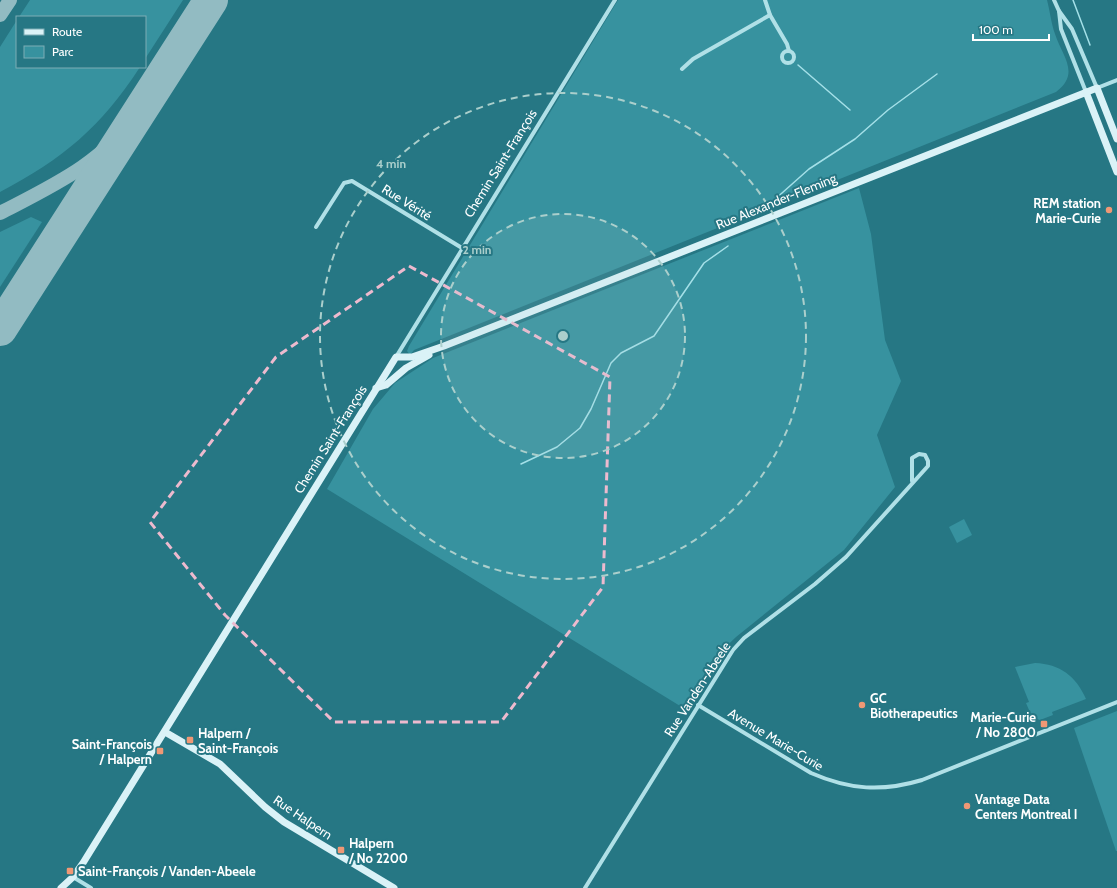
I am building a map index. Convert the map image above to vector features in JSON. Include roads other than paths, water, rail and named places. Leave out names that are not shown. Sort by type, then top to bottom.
[{"type":"street","name":"Chemin Saint-François","points":[[61,888],[73,877],[165,732],[615,0]]},
{"type":"street","points":[[765,0],[770,15],[787,44],[789,51]]},
{"type":"street","points":[[1054,0],[1059,11],[1072,29],[1117,139]]},
{"type":"street","points":[[1059,11],[1061,29],[1117,172]]},
{"type":"street","points":[[682,69],[693,59],[770,15]]},
{"type":"street","name":"Rue Alexander-Fleming","points":[[396,357],[410,358],[444,346],[1117,80]]},
{"type":"street","name":"Rue Vérité","points":[[316,227],[344,183],[352,181],[462,248]]},
{"type":"street","name":"Rue Alexander-Fleming","points":[[376,388],[386,385],[406,368],[444,346]]},
{"type":"street","name":"Rue Vanden-Abeele","points":[[585,888],[733,650],[744,638],[815,584],[846,557],[912,481],[928,466],[928,461],[925,455],[922,454],[912,458],[912,481]]},
{"type":"street","name":"Avenue Marie-Curie","points":[[698,705],[811,773],[831,782],[867,789],[888,788],[922,780],[1117,702]]},
{"type":"street","name":"Rue Halpern","points":[[165,732],[220,764],[265,807],[284,822],[394,888]]},
{"type":"street","points":[[73,877],[91,888]]},
{"type":"waterway","points":[[1073,0],[1090,45]]},
{"type":"waterway","points":[[798,65],[850,110]]},
{"type":"waterway","points":[[773,201],[809,169],[855,139],[888,110],[937,74]]},
{"type":"waterway","points":[[521,464],[557,447],[580,428],[591,409],[611,363],[621,353],[654,336],[704,263],[728,246]]},
{"type":"place","name":"REM station Marie-Curie","points":[[1109,210]]},
{"type":"place","name":"GC Biotherapeutics","points":[[862,705]]},
{"type":"place","name":"Marie-Curie / No 2800","points":[[1044,724]]},
{"type":"place","name":"Halpern / Saint-François","points":[[190,740]]},
{"type":"place","name":"Saint-François / Halpern","points":[[160,751]]},
{"type":"place","name":"Vantage Data Centers Montreal I","points":[[967,806]]},
{"type":"place","name":"Halpern / No 2200","points":[[341,850]]},
{"type":"place","name":"Saint-François / Vanden-Abeele","points":[[70,871]]}]
